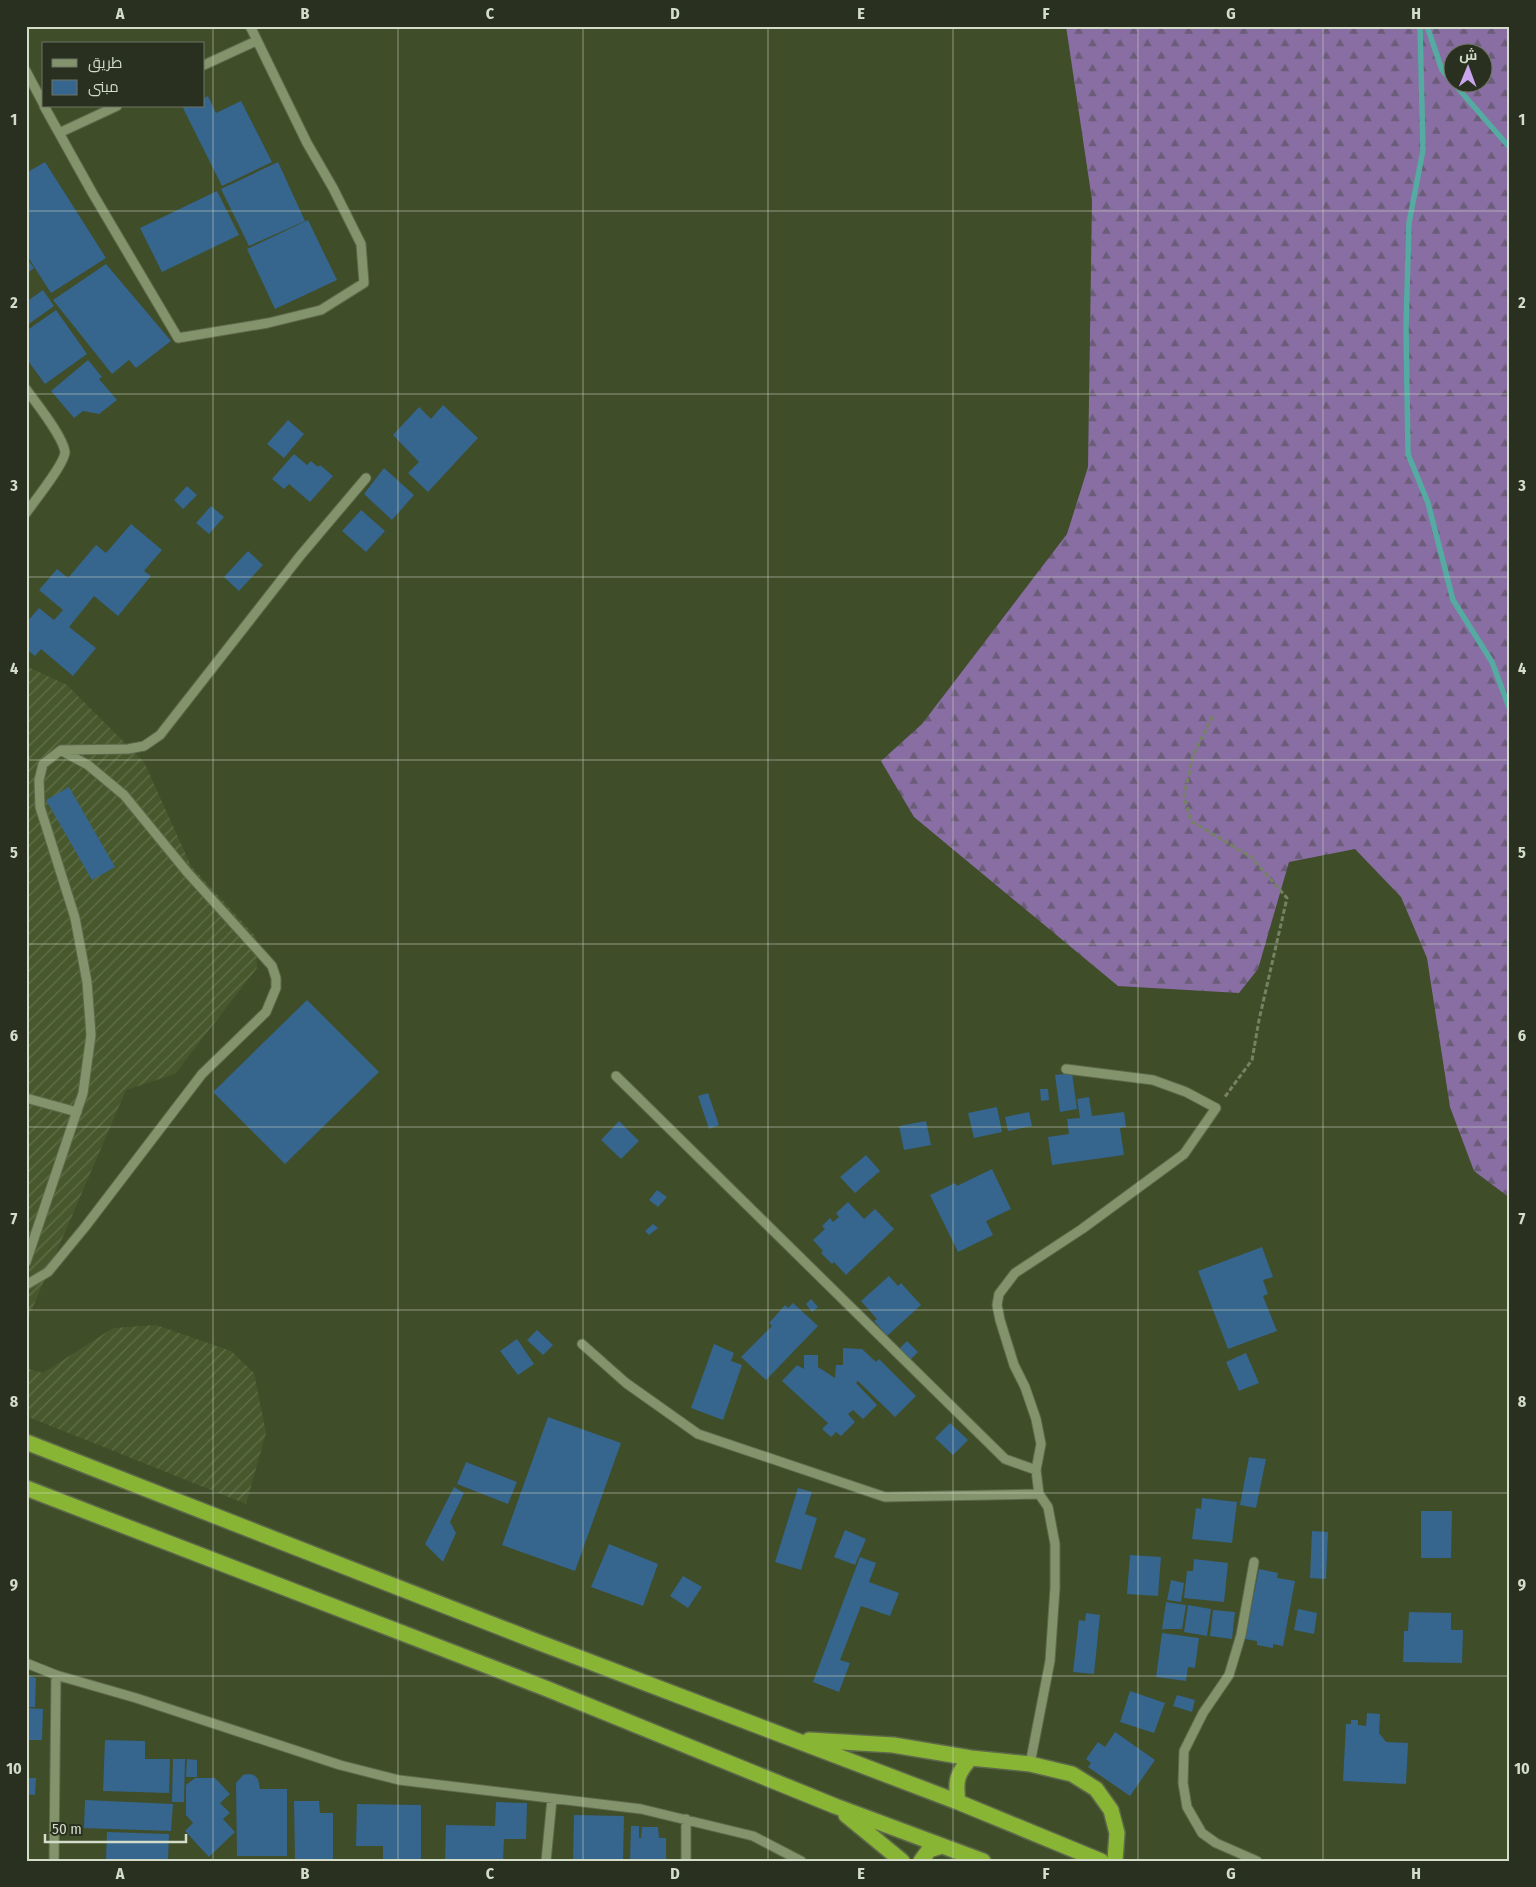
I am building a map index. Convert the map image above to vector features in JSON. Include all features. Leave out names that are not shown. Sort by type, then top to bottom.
[{"type":"highway","points":[[26,1442],[530,1639],[958,1802],[1101,1861]]},
{"type":"highway","points":[[26,1488],[545,1688],[835,1806],[983,1861]]},
{"type":"highway","points":[[796,1740],[893,1745],[971,1758],[1030,1764],[1072,1774],[1096,1789],[1111,1810],[1117,1833],[1115,1861]]},
{"type":"highway","points":[[958,1802],[958,1779],[962,1768],[971,1758]]},
{"type":"highway","points":[[835,1806],[902,1861]]},
{"type":"highway","points":[[921,1861],[929,1850],[942,1846]]},
{"type":"street","points":[[45,108],[93,194],[178,338],[268,323],[321,310],[364,283],[361,244],[333,188],[307,143],[250,26]]},
{"type":"street","points":[[205,65],[256,41]]},
{"type":"street","points":[[26,71],[42,102]]},
{"type":"street","points":[[59,133],[113,108]]},
{"type":"street","points":[[26,389],[61,439],[65,453],[61,464],[26,513]]},
{"type":"street","points":[[26,1262],[83,1093],[91,1034],[87,982],[75,918],[40,807],[38,780],[43,764],[61,750],[128,750],[144,746],[160,735],[300,556],[366,478]]},
{"type":"street","points":[[26,1285],[48,1272],[85,1227],[202,1074],[266,1012],[276,988],[276,978],[272,966],[187,872],[124,795],[88,765],[61,750]]},
{"type":"street","points":[[1030,1764],[1050,1661],[1055,1588],[1055,1544],[1048,1507],[1040,1494],[1036,1470],[1041,1444],[1036,1419],[1025,1387],[1014,1364],[1000,1320],[997,1305],[998,1294],[1015,1274],[1082,1229],[1184,1154],[1216,1108],[1186,1092],[1154,1080],[1066,1069]]},
{"type":"street","points":[[616,1076],[1005,1459],[1036,1470]]},
{"type":"street","points":[[26,1098],[77,1112]]},
{"type":"street","points":[[582,1344],[626,1383],[698,1434],[885,1498],[1040,1494]]},
{"type":"street","points":[[1254,1562],[1241,1634],[1229,1675],[1203,1713],[1184,1751],[1183,1783],[1187,1807],[1202,1833],[1216,1844],[1257,1861]]},
{"type":"street","points":[[26,1663],[349,1767],[399,1780],[640,1809],[753,1836],[801,1861]]},
{"type":"street","points":[[54,1861],[56,1674]]},
{"type":"street","points":[[546,1861],[552,1799]]},
{"type":"street","points":[[686,1819],[686,1861]]},
{"type":"path","points":[[1213,716],[1193,755],[1184,796],[1191,821],[1251,857],[1287,898],[1259,1020],[1252,1060],[1216,1108]]},
{"type":"shaded area","points":[[26,666],[67,685],[144,762],[191,866],[256,937],[257,968],[175,1074],[126,1090],[26,1323]]},
{"type":"shaded area","points":[[156,1325],[231,1351],[254,1373],[266,1433],[246,1504],[26,1416],[26,1368],[43,1373],[113,1328]]},
{"type":"green space","points":[[1066,26],[1510,26],[1510,1198],[1474,1171],[1450,1107],[1427,958],[1401,897],[1355,849],[1289,862],[1258,969],[1239,993],[1118,986],[914,817],[881,761],[922,724],[1067,534],[1088,467],[1092,200]]},
{"type":"building","points":[[208,96],[216,113],[241,101],[272,162],[222,186],[183,108],[205,108],[205,98]]},
{"type":"building","points":[[45,162],[106,258],[51,293],[26,254],[26,173]]},
{"type":"building","points":[[278,162],[305,221],[249,246],[221,189]]},
{"type":"building","points":[[217,191],[239,235],[162,272],[140,228]]},
{"type":"building","points":[[308,220],[337,280],[275,309],[247,249]]},
{"type":"building","points":[[26,257],[34,268],[26,274]]},
{"type":"building","points":[[106,264],[171,341],[136,368],[129,360],[112,374],[53,300]]},
{"type":"building","points":[[43,290],[54,306],[26,326],[26,302]]},
{"type":"building","points":[[56,310],[87,354],[45,384],[26,358],[26,331]]},
{"type":"building","points":[[88,360],[102,377],[99,379],[117,400],[99,414],[83,411],[74,418],[51,391]]},
{"type":"building","points":[[443,405],[478,438],[428,492],[408,473],[419,462],[393,435],[419,407],[431,419]]},
{"type":"building","points":[[288,420],[304,434],[284,458],[267,444]]},
{"type":"building","points":[[294,454],[307,465],[311,461],[318,467],[320,465],[333,476],[310,502],[289,484],[284,489],[272,479]]},
{"type":"building","points":[[384,468],[414,495],[392,520],[364,494]]},
{"type":"building","points":[[187,486],[197,495],[183,509],[174,500]]},
{"type":"building","points":[[211,506],[224,517],[209,534],[196,523]]},
{"type":"building","points":[[361,510],[385,531],[366,552],[342,531]]},
{"type":"building","points":[[131,524],[162,550],[144,571],[151,576],[118,616],[94,596],[69,627],[96,648],[73,676],[41,649],[35,656],[26,649],[26,623],[39,608],[54,620],[63,610],[39,590],[57,569],[68,578],[96,545],[106,553]]},
{"type":"building","points":[[248,551],[263,565],[239,591],[224,577]]},
{"type":"building","points":[[69,787],[115,867],[92,880],[46,800]]},
{"type":"building","points":[[307,1000],[379,1072],[285,1164],[213,1092]]},
{"type":"building","points":[[1072,1073],[1077,1109],[1060,1112],[1055,1075]]},
{"type":"building","points":[[1040,1089],[1048,1089],[1049,1100],[1041,1101]]},
{"type":"building","points":[[708,1093],[719,1125],[709,1129],[698,1096]]},
{"type":"building","points":[[1089,1097],[1092,1116],[1124,1112],[1126,1127],[1120,1128],[1124,1155],[1052,1165],[1048,1137],[1069,1134],[1067,1119],[1080,1118],[1077,1099]]},
{"type":"building","points":[[997,1107],[1002,1132],[974,1138],[968,1113]]},
{"type":"building","points":[[1029,1112],[1032,1126],[1008,1131],[1005,1117]]},
{"type":"building","points":[[619,1121],[639,1141],[621,1159],[601,1140]]},
{"type":"building","points":[[926,1121],[931,1145],[904,1150],[899,1126]]},
{"type":"building","points":[[866,1155],[880,1171],[855,1193],[840,1177]]},
{"type":"building","points":[[992,1169],[1011,1209],[986,1221],[993,1235],[958,1252],[930,1195],[955,1183],[957,1186]]},
{"type":"building","points":[[657,1190],[667,1197],[658,1207],[649,1200]]},
{"type":"building","points":[[848,1202],[864,1219],[875,1209],[894,1229],[846,1275],[834,1262],[832,1264],[821,1253],[823,1251],[813,1240],[825,1229],[822,1226],[830,1218],[833,1222],[839,1217],[836,1213]]},
{"type":"building","points":[[653,1224],[658,1228],[649,1235],[645,1231]]},
{"type":"building","points":[[1262,1247],[1273,1277],[1263,1280],[1268,1294],[1263,1296],[1277,1331],[1228,1349],[1198,1271]]},
{"type":"building","points":[[889,1276],[898,1286],[901,1283],[921,1305],[887,1336],[874,1321],[877,1319],[861,1301]]},
{"type":"building","points":[[811,1299],[818,1307],[812,1312],[806,1304]]},
{"type":"building","points":[[793,1303],[818,1326],[766,1380],[741,1357],[772,1326],[769,1323],[785,1305],[788,1308]]},
{"type":"building","points":[[537,1330],[553,1345],[543,1355],[527,1340]]},
{"type":"building","points":[[517,1339],[534,1364],[518,1375],[500,1351]]},
{"type":"building","points":[[907,1341],[918,1352],[909,1361],[898,1350]]},
{"type":"building","points":[[714,1344],[734,1353],[731,1361],[742,1365],[723,1420],[691,1408]]},
{"type":"building","points":[[843,1348],[862,1349],[876,1362],[879,1359],[916,1396],[895,1417],[858,1381],[856,1383],[877,1405],[863,1419],[853,1410],[848,1414],[855,1422],[841,1436],[836,1432],[831,1437],[822,1429],[828,1423],[782,1381],[797,1365],[804,1369],[804,1355],[818,1355],[818,1367],[835,1378],[836,1365],[843,1365]]},
{"type":"building","points":[[1246,1353],[1259,1383],[1239,1391],[1226,1362]]},
{"type":"building","points":[[548,1417],[621,1443],[575,1571],[502,1545]]},
{"type":"building","points":[[950,1423],[968,1440],[953,1455],[935,1438]]},
{"type":"building","points":[[1249,1457],[1266,1459],[1256,1508],[1240,1505]]},
{"type":"building","points":[[466,1462],[517,1482],[508,1504],[457,1484]]},
{"type":"building","points":[[454,1487],[464,1493],[450,1522],[456,1533],[443,1562],[425,1544]]},
{"type":"building","points":[[798,1488],[812,1492],[805,1514],[817,1518],[801,1570],[775,1562]]},
{"type":"building","points":[[1202,1498],[1237,1502],[1232,1543],[1192,1539],[1196,1508],[1201,1509]]},
{"type":"building","points":[[1421,1511],[1452,1511],[1451,1558],[1421,1558]]},
{"type":"building","points":[[845,1530],[866,1539],[855,1565],[834,1557]]},
{"type":"building","points":[[1312,1531],[1328,1532],[1326,1579],[1310,1578]]},
{"type":"building","points":[[609,1544],[658,1564],[643,1606],[591,1587]]},
{"type":"building","points":[[1130,1555],[1161,1557],[1158,1596],[1127,1594]]},
{"type":"building","points":[[860,1557],[876,1563],[869,1582],[899,1593],[890,1616],[861,1606],[840,1660],[850,1663],[839,1692],[813,1682]]},
{"type":"building","points":[[1194,1559],[1228,1563],[1224,1602],[1184,1598],[1187,1571],[1193,1571]]},
{"type":"building","points":[[1259,1569],[1278,1573],[1277,1578],[1295,1581],[1283,1646],[1273,1644],[1273,1648],[1257,1645],[1257,1641],[1245,1639]]},
{"type":"building","points":[[683,1576],[702,1587],[688,1608],[670,1596]]},
{"type":"building","points":[[1171,1580],[1184,1583],[1181,1602],[1167,1600]]},
{"type":"building","points":[[1166,1602],[1186,1605],[1182,1629],[1162,1629]]},
{"type":"building","points":[[1188,1605],[1211,1609],[1207,1636],[1184,1632]]},
{"type":"building","points":[[1298,1609],[1317,1613],[1314,1634],[1294,1630]]},
{"type":"building","points":[[1213,1610],[1235,1612],[1232,1639],[1210,1636]]},
{"type":"building","points":[[1409,1612],[1451,1613],[1451,1630],[1463,1630],[1462,1663],[1403,1662],[1404,1631],[1408,1631]]},
{"type":"building","points":[[1086,1613],[1100,1615],[1094,1674],[1073,1672],[1079,1620],[1085,1621]]},
{"type":"building","points":[[1162,1633],[1199,1638],[1195,1668],[1188,1667],[1186,1681],[1156,1677]]},
{"type":"building","points":[[26,1675],[36,1678],[35,1707],[26,1707]]},
{"type":"building","points":[[1130,1691],[1165,1703],[1154,1733],[1120,1722]]},
{"type":"building","points":[[1177,1695],[1195,1700],[1192,1712],[1173,1706]]},
{"type":"building","points":[[26,1708],[43,1709],[42,1740],[26,1740]]},
{"type":"building","points":[[1367,1713],[1380,1714],[1379,1733],[1386,1742],[1408,1743],[1406,1784],[1343,1781],[1346,1724],[1351,1724],[1351,1720],[1358,1720],[1358,1725],[1366,1726]]},
{"type":"building","points":[[1115,1732],[1155,1760],[1130,1796],[1088,1767],[1091,1763],[1086,1759],[1098,1742],[1105,1747]]},
{"type":"building","points":[[105,1740],[145,1741],[145,1759],[170,1759],[169,1793],[103,1791]]},
{"type":"building","points":[[173,1759],[185,1759],[184,1802],[172,1802]]},
{"type":"building","points":[[187,1759],[197,1760],[197,1777],[186,1777]]},
{"type":"building","points":[[243,1775],[254,1775],[258,1779],[260,1789],[287,1789],[287,1856],[237,1856],[236,1783]]},
{"type":"building","points":[[26,1778],[36,1778],[35,1795],[26,1794]]},
{"type":"building","points":[[195,1778],[215,1778],[230,1794],[220,1803],[230,1813],[223,1819],[235,1832],[209,1857],[185,1831],[193,1823],[186,1815],[186,1785]]},
{"type":"building","points":[[85,1800],[173,1804],[171,1831],[84,1828]]},
{"type":"building","points":[[294,1801],[319,1801],[320,1813],[333,1813],[333,1859],[295,1859]]},
{"type":"building","points":[[496,1802],[527,1803],[526,1839],[504,1839],[503,1861],[445,1861],[446,1825],[495,1826]]},
{"type":"building","points":[[357,1804],[421,1805],[421,1861],[383,1861],[383,1846],[356,1846]]},
{"type":"building","points":[[574,1815],[624,1816],[623,1861],[573,1861]]},
{"type":"building","points":[[631,1826],[639,1826],[639,1838],[641,1838],[642,1827],[658,1827],[659,1838],[666,1838],[666,1861],[630,1861]]},
{"type":"building","points":[[107,1832],[169,1834],[168,1861],[106,1861]]},
{"type":"waterway","points":[[1420,26],[1423,150],[1409,223],[1406,327],[1408,454],[1428,503],[1453,600],[1492,662],[1510,710]]},
{"type":"waterway","points":[[1427,26],[1442,70],[1510,148]]}]
